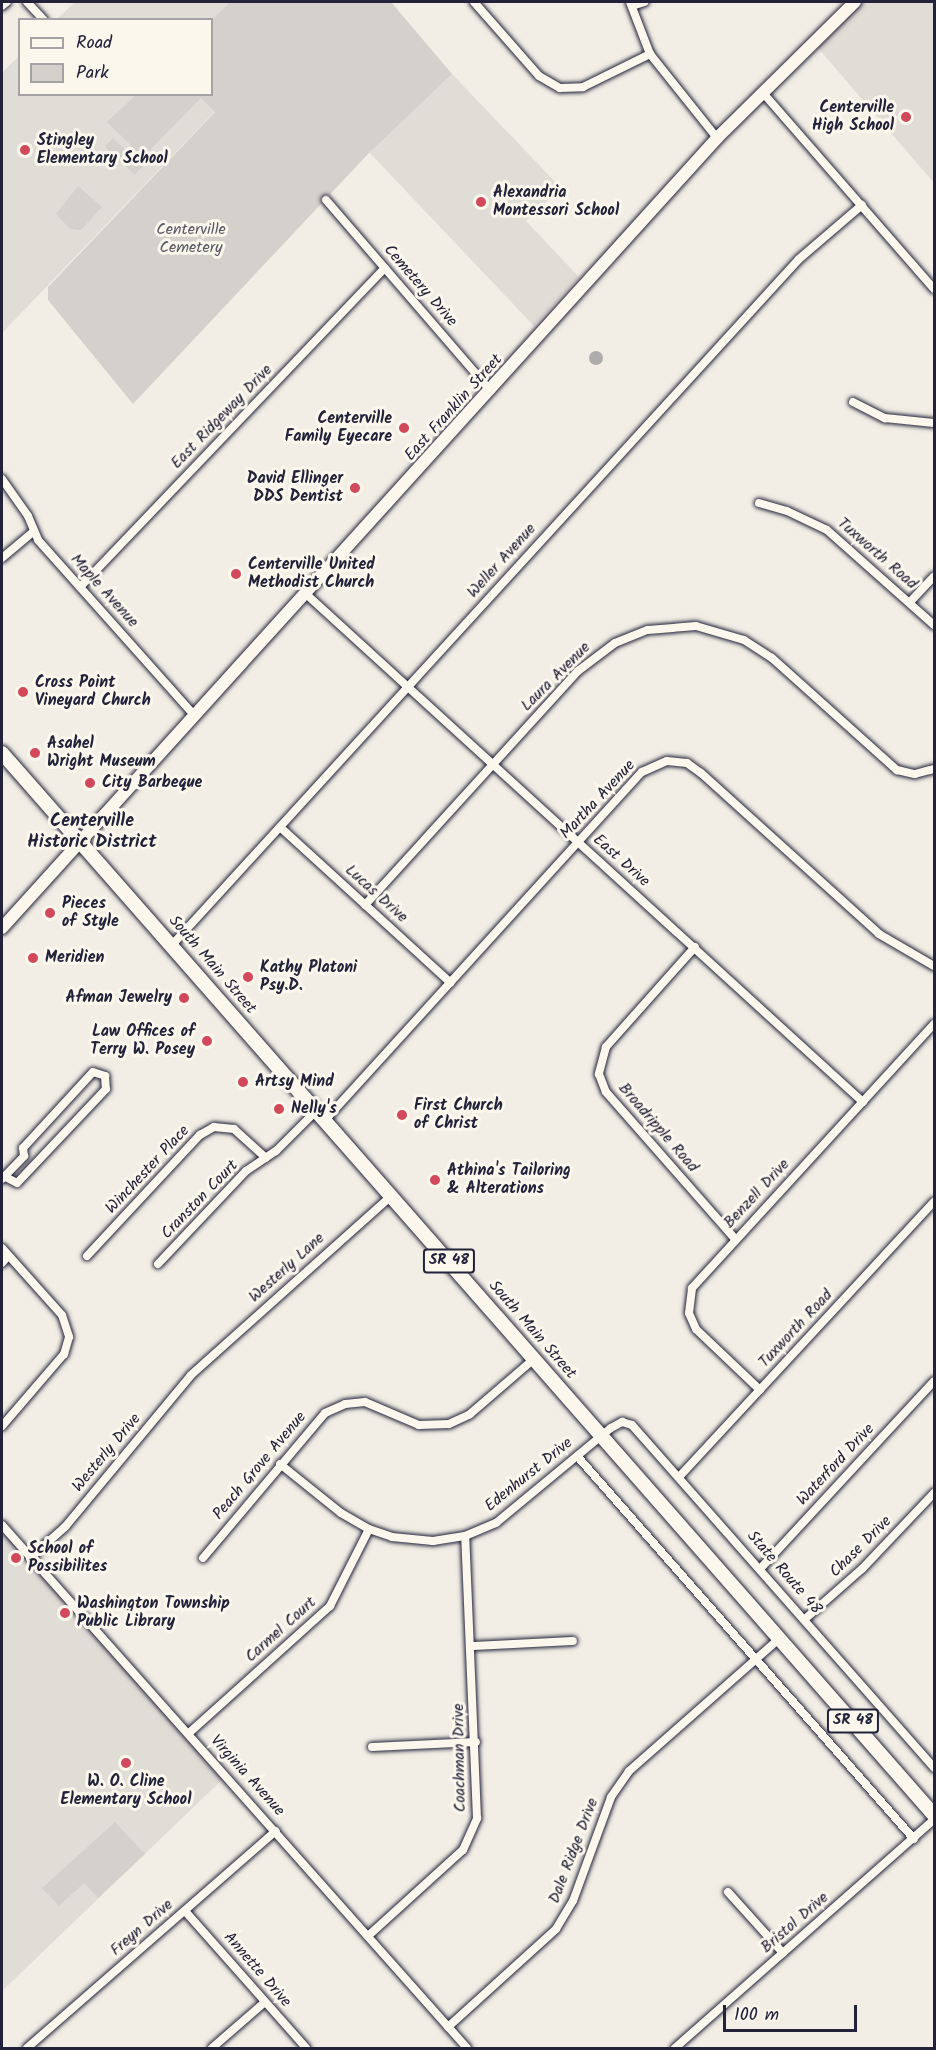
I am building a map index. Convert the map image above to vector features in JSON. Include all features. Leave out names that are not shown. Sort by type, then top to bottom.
[{"type":"main road","name":"SR 48","points":[[2,753],[82,840]]},
{"type":"main road","name":"South Main Street","points":[[82,840],[934,1815]]},
{"type":"street","points":[[2,6],[7,2]]},
{"type":"street","points":[[27,2],[42,18]]},
{"type":"street","points":[[474,2],[539,76],[560,88],[583,87],[650,54]]},
{"type":"street","points":[[644,2],[631,4],[650,54],[717,138]]},
{"type":"street","name":"East Franklin Street","points":[[2,928],[491,391],[717,138],[855,2]]},
{"type":"street","points":[[763,93],[934,289]]},
{"type":"street","name":"Cemetery Drive","points":[[326,200],[491,391]]},
{"type":"street","name":"Weller Avenue","points":[[172,945],[799,259],[862,205]]},
{"type":"street","name":"East Ridgeway Drive","points":[[80,586],[385,268]]},
{"type":"street","points":[[853,402],[885,418],[934,423]]},
{"type":"street","name":"Maple Avenue","points":[[2,479],[28,516],[33,532],[195,716]]},
{"type":"street","name":"Tuxworth Road","points":[[759,503],[787,511],[827,530],[910,602],[934,626]]},
{"type":"street","points":[[2,558],[33,532]]},
{"type":"street","points":[[910,602],[934,576]]},
{"type":"street","name":"East Drive","points":[[306,594],[863,1102]]},
{"type":"street","name":"Laura Avenue","points":[[365,905],[601,651],[632,635],[677,625],[708,628],[757,647],[897,770],[915,774],[934,770]]},
{"type":"street","name":"Martha Avenue","points":[[322,1115],[451,983],[642,772],[667,761],[687,764],[879,934],[934,966]]},
{"type":"street","name":"Lucas Drive","points":[[280,827],[451,983]]},
{"type":"street","name":"Broadripple Road","points":[[695,947],[606,1047],[599,1074],[606,1092],[735,1239]]},
{"type":"street","name":"Benzell Drive","points":[[760,1390],[701,1334],[689,1313],[690,1296],[697,1281],[934,1024]]},
{"type":"street","points":[[93,1072],[105,1076],[106,1089],[17,1183],[3,1178],[24,1156],[23,1148],[93,1072]]},
{"type":"street","name":"Cranston Court","points":[[158,1264],[246,1171],[322,1115]]},
{"type":"street","name":"Winchester Place","points":[[87,1256],[207,1131],[214,1127],[234,1129],[266,1158]]},
{"type":"street","name":"Westerly Lane","points":[[202,1364],[392,1195]]},
{"type":"street","name":"Tuxworth Road","points":[[679,1477],[934,1203]]},
{"type":"street","points":[[2,1248],[66,1321],[69,1337],[64,1354],[2,1426]]},
{"type":"street","points":[[2,1263],[8,1256]]},
{"type":"street","name":"Peach Grove Avenue","points":[[203,1558],[317,1420],[336,1407],[365,1402],[419,1425],[449,1424],[471,1414],[535,1358]]},
{"type":"street","name":"Westerly Drive","points":[[30,1558],[65,1527],[202,1364]]},
{"type":"street","name":"Waterford Drive","points":[[760,1569],[934,1381]]},
{"type":"street","name":"State Route 48","points":[[602,1435],[616,1424],[632,1425],[934,1768]]},
{"type":"street","name":"Edenhurst Drive","points":[[280,1464],[341,1513],[369,1529],[414,1541],[465,1536],[511,1513],[602,1435]]},
{"type":"street","points":[[578,1456],[914,1839]]},
{"type":"street","name":"Chase Drive","points":[[805,1619],[862,1569],[934,1493]]},
{"type":"street","name":"Virginia Avenue","points":[[2,1525],[276,1831],[467,2049]]},
{"type":"street","name":"Carmel Court","points":[[189,1733],[330,1606],[369,1529]]},
{"type":"street","name":"Coachman Drive","points":[[368,1935],[450,1864],[468,1841],[477,1818],[473,1646],[465,1536]]},
{"type":"street","name":"Dale Ridge Drive","points":[[448,2027],[556,1929],[573,1901],[605,1811],[625,1777],[780,1638]]},
{"type":"street","points":[[473,1646],[573,1641]]},
{"type":"street","points":[[372,1747],[476,1742]]},
{"type":"street","name":"Bristol Drive","points":[[675,2049],[934,1821]]},
{"type":"street","name":"Freyn Drive","points":[[27,2049],[276,1831]]},
{"type":"street","points":[[728,1892],[783,1953]]},
{"type":"street","name":"Annette Drive","points":[[185,1911],[306,2049]]},
{"type":"street","points":[[212,2049],[265,2002]]},
{"type":"shaded area","points":[[75,2],[320,2],[2,333],[2,73],[18,57],[18,96],[213,96],[213,18],[58,18]]},
{"type":"shaded area","name":"Centerville High School","points":[[855,2],[934,2],[934,183],[812,41]]},
{"type":"shaded area","name":"Alexandria Montessori School","points":[[452,74],[561,188],[526,221],[579,277],[534,326],[369,152]]},
{"type":"shaded area","points":[[593,351],[599,351],[603,358],[599,365],[593,365],[589,361],[589,355]]},
{"type":"shaded area","points":[[2,1526],[227,1775],[2,1991]]},
{"type":"green space","name":"Centerville Cemetery","points":[[230,2],[391,2],[452,74],[369,153],[133,404],[48,300],[48,287],[215,112],[201,98],[143,157],[107,122],[135,96],[213,96],[213,19]]},
{"type":"green space","points":[[113,138],[143,166],[135,175],[105,147]]},
{"type":"green space","points":[[78,186],[102,207],[81,230],[70,229],[56,214]]},
{"type":"green space","points":[[115,1822],[145,1854],[98,1898],[84,1883],[59,1906],[42,1888]]},
{"type":"place","name":"Centerville High School","points":[[906,117]]},
{"type":"place","name":"Stingley Elementary School","points":[[25,150]]},
{"type":"place","name":"Alexandria Montessori School","points":[[481,202]]},
{"type":"place","name":"Centerville Family Eyecare","points":[[404,428]]},
{"type":"place","name":"David Ellinger DDS Dentist","points":[[355,488]]},
{"type":"place","name":"Centerville United Methodist Church","points":[[236,574]]},
{"type":"place","name":"Cross Point Vineyard Church","points":[[23,692]]},
{"type":"place","name":"Asahel Wright Museum","points":[[35,753]]},
{"type":"place","name":"City Barbeque","points":[[90,783]]},
{"type":"place","name":"Pieces of Style","points":[[50,913]]},
{"type":"place","name":"Meridien","points":[[33,958]]},
{"type":"place","name":"Kathy Platoni Psy.D.","points":[[248,977]]},
{"type":"place","name":"Afman Jewelry","points":[[184,998]]},
{"type":"place","name":"Law Offices of Terry W. Posey","points":[[207,1041]]},
{"type":"place","name":"Artsy Mind","points":[[243,1082]]},
{"type":"place","name":"Nelly's","points":[[279,1109]]},
{"type":"place","name":"First Church of Christ","points":[[402,1115]]},
{"type":"place","name":"Athina's Tailoring & Alterations","points":[[435,1180]]},
{"type":"place","name":"School of Possibilites","points":[[16,1558]]},
{"type":"place","name":"Washington Township Public Library","points":[[65,1613]]},
{"type":"place","name":"W. O. Cline Elementary School","points":[[126,1763]]},
{"type":"district","name":"Centerville Historic District","points":[[92,833]]}]
